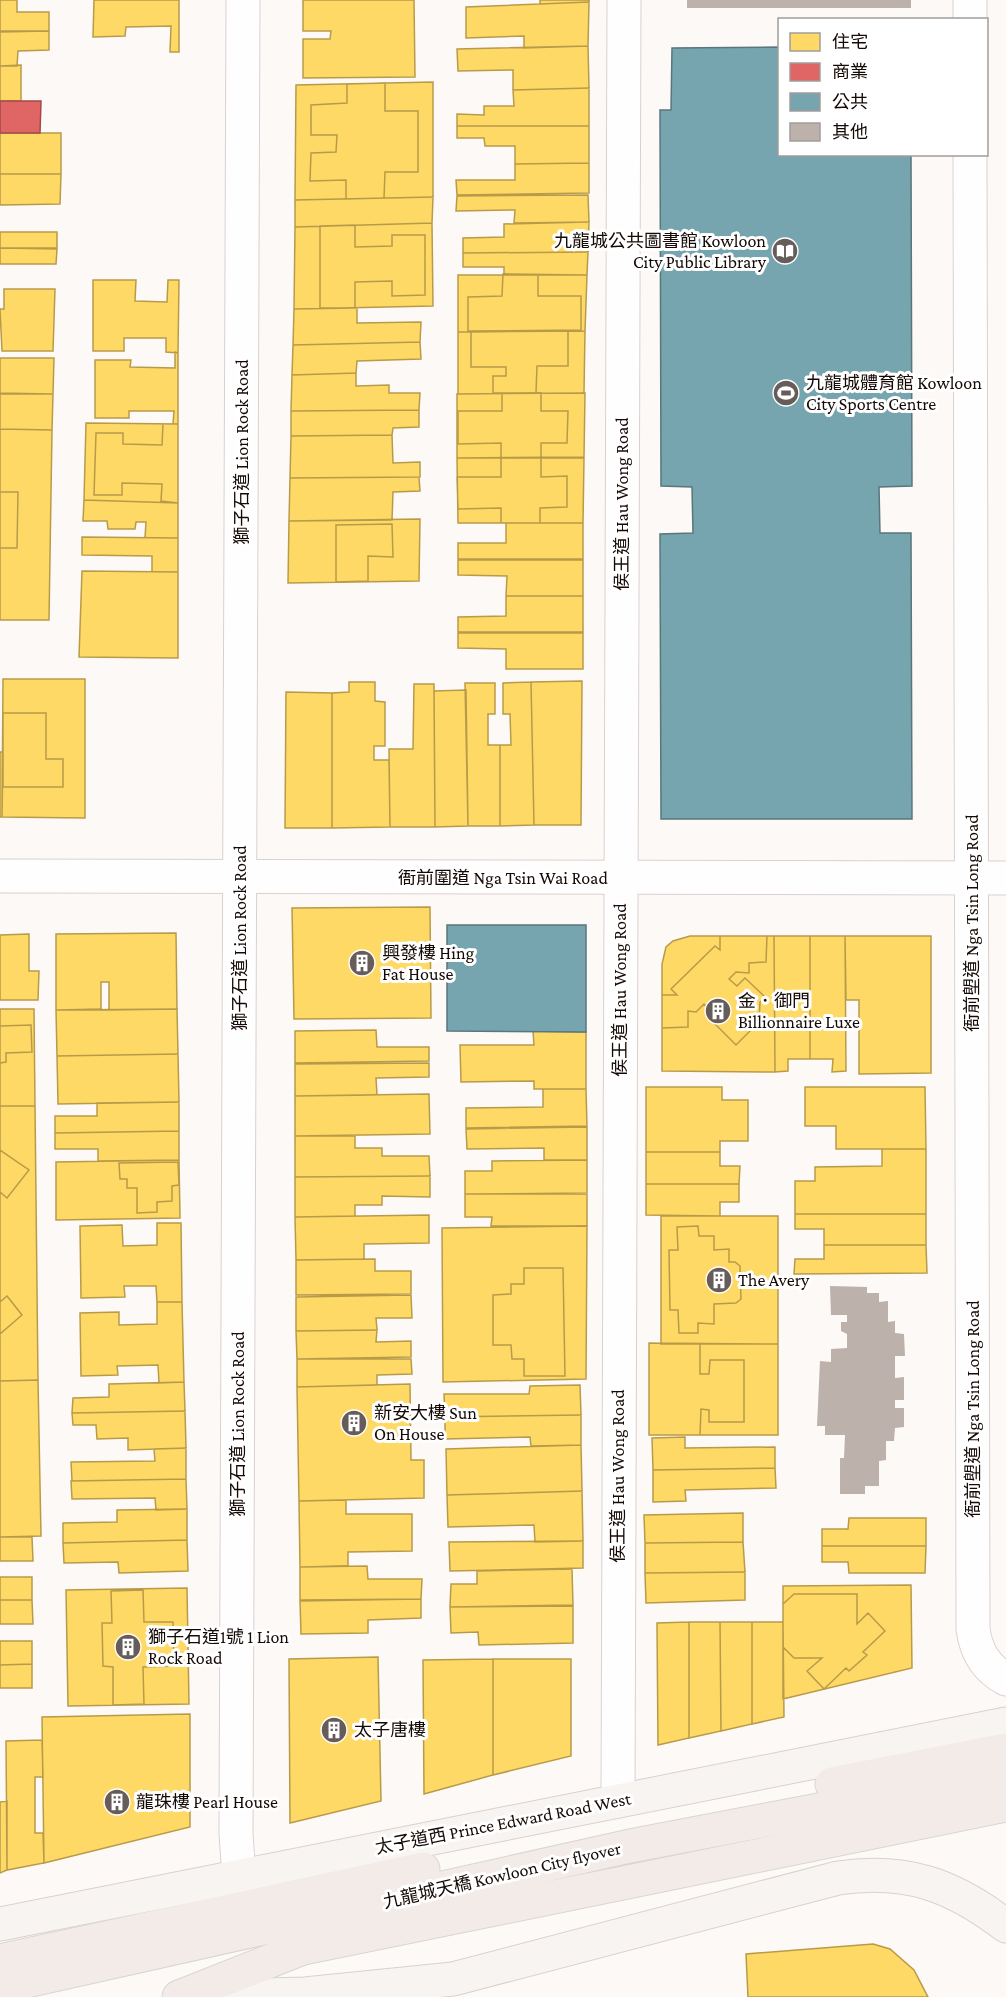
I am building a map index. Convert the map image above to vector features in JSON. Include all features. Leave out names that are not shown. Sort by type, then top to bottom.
[{"type":"main road","name":"太子道西 Prince Edward Road West","points":[[0,1924],[1006,1724]]},
{"type":"main road","name":"九龍城天橋 Kowloon City flyover","points":[[0,1961],[623,1825],[1006,1750]]},
{"type":"main road","name":"九龍城天橋 Kowloon City flyover","points":[[0,1987],[630,1846],[1006,1774]]},
{"type":"main road","points":[[179,1997],[303,1948],[1006,1805]]},
{"type":"main road","points":[[189,1997],[306,1994],[453,1979],[838,1878],[864,1874],[890,1875],[941,1886],[964,1897],[1006,1926]]},
{"type":"street","name":"獅子石道 Lion Rock Road","points":[[239,1876],[236,1834],[243,0]]},
{"type":"street","name":"侯王道 Hau Wong Road","points":[[618,1801],[624,0]]},
{"type":"street","points":[[970,0],[970,18]]},
{"type":"street","name":"衙前塱道 Nga Tsin Long Road","points":[[970,156],[973,1629],[976,1646],[984,1662],[996,1674],[1006,1679]]},
{"type":"street","name":"衙前圍道 Nga Tsin Wai Road","points":[[0,876],[1006,878]]},
{"type":"building: 住宅","points":[[0,0],[17,0],[17,12],[49,12],[49,31],[0,31]]},
{"type":"building: 住宅","points":[[94,0],[179,0],[179,52],[170,52],[171,26],[126,27],[125,36],[93,37]]},
{"type":"building: 住宅","points":[[303,0],[414,0],[415,77],[303,78],[303,39],[330,39],[331,31],[303,31]]},
{"type":"building: 住宅","points":[[540,0],[589,0],[589,2],[540,4]]},
{"type":"building: 住宅","points":[[589,2],[588,46],[524,48],[524,36],[466,38],[466,7]]},
{"type":"building: 住宅","points":[[49,31],[49,50],[18,51],[17,66],[0,66],[0,32]]},
{"type":"building: 住宅","points":[[588,46],[589,88],[513,90],[513,70],[458,71],[457,49]]},
{"type":"building: 住宅","points":[[21,65],[21,101],[0,101],[0,66]]},
{"type":"building: 住宅","points":[[433,82],[433,197],[295,200],[296,85]]},
{"type":"building: 住宅","points":[[385,83],[385,111],[418,111],[418,172],[385,172],[384,198],[346,199],[346,180],[310,181],[311,153],[336,152],[337,135],[311,135],[311,105],[347,103],[347,84]]},
{"type":"building: 住宅","points":[[589,88],[589,126],[457,126],[457,114],[484,115],[484,106],[514,106],[513,90]]},
{"type":"building: 住宅","points":[[457,126],[589,126],[589,163],[515,164],[515,146],[485,146],[484,138],[457,138]]},
{"type":"building: 住宅","points":[[0,133],[61,133],[61,174],[0,174]]},
{"type":"building: 住宅","points":[[589,163],[589,193],[457,195],[456,180],[515,180],[515,164]]},
{"type":"building: 住宅","points":[[0,174],[61,174],[60,204],[0,205]]},
{"type":"building: 住宅","points":[[588,195],[589,222],[514,223],[515,210],[456,211],[457,196]]},
{"type":"building: 住宅","points":[[433,197],[432,223],[295,227],[295,200]]},
{"type":"building: 住宅","points":[[589,222],[588,252],[463,253],[463,238],[504,237],[504,224]]},
{"type":"building: 住宅","points":[[432,223],[433,306],[294,309],[295,227]]},
{"type":"building: 住宅","points":[[355,225],[355,247],[392,246],[392,235],[425,235],[425,295],[392,296],[392,281],[355,282],[355,308],[320,308],[320,226]]},
{"type":"building: 住宅","points":[[0,232],[57,232],[57,248],[0,248]]},
{"type":"building: 住宅","points":[[0,248],[57,249],[56,264],[0,264]]},
{"type":"building: 住宅","points":[[588,252],[587,275],[504,274],[504,267],[463,267],[463,253]]},
{"type":"building: 住宅","points":[[503,274],[538,275],[538,296],[581,296],[581,330],[468,331],[468,297],[502,296]]},
{"type":"building: 住宅","points":[[458,275],[587,275],[585,331],[458,332]]},
{"type":"building: 住宅","points":[[93,280],[136,280],[135,301],[167,302],[168,280],[179,280],[178,353],[166,352],[166,338],[124,338],[124,351],[93,351]]},
{"type":"building: 住宅","points":[[4,289],[55,289],[53,351],[2,351],[0,309],[4,309]]},
{"type":"building: 住宅","points":[[357,308],[357,323],[421,322],[420,342],[293,345],[294,309]]},
{"type":"building: 住宅","points":[[568,331],[568,366],[537,366],[536,393],[493,393],[493,376],[506,376],[506,367],[471,367],[471,332]]},
{"type":"building: 住宅","points":[[585,331],[584,393],[458,394],[458,332]]},
{"type":"building: 住宅","points":[[420,342],[421,359],[357,361],[356,373],[292,375],[293,345]]},
{"type":"building: 住宅","points":[[175,352],[178,353],[178,424],[173,424],[174,411],[129,411],[129,418],[95,418],[95,360],[131,360],[130,367],[175,368]]},
{"type":"building: 住宅","points":[[0,358],[54,358],[53,394],[0,393]]},
{"type":"building: 住宅","points":[[356,373],[356,386],[389,385],[389,393],[420,393],[419,410],[291,411],[292,375]]},
{"type":"building: 住宅","points":[[502,393],[541,393],[541,411],[568,411],[567,443],[541,443],[541,458],[501,458],[501,443],[458,444],[458,411],[502,411]]},
{"type":"building: 住宅","points":[[585,393],[584,457],[457,458],[457,394]]},
{"type":"building: 住宅","points":[[0,394],[53,394],[52,430],[0,429]]},
{"type":"building: 住宅","points":[[419,410],[419,427],[393,428],[392,435],[291,436],[291,411]]},
{"type":"building: 住宅","points":[[86,423],[178,424],[178,503],[84,500]]},
{"type":"building: 住宅","points":[[163,424],[178,424],[178,503],[161,501],[162,484],[122,483],[122,495],[94,495],[96,433],[123,433],[123,444],[162,445]]},
{"type":"building: 住宅","points":[[0,429],[52,430],[49,620],[0,620]]},
{"type":"building: 住宅","points":[[392,435],[393,463],[420,462],[420,477],[290,478],[291,436]]},
{"type":"building: 住宅","points":[[457,458],[584,458],[583,523],[458,523]]},
{"type":"building: 住宅","points":[[501,458],[541,458],[541,477],[567,476],[567,507],[540,508],[540,523],[501,523],[501,508],[458,509],[457,477],[501,477]]},
{"type":"building: 住宅","points":[[419,477],[420,491],[393,492],[392,520],[289,521],[290,478]]},
{"type":"building: 住宅","points":[[0,492],[18,492],[17,548],[0,548]]},
{"type":"building: 住宅","points":[[84,500],[178,503],[178,538],[145,538],[146,522],[136,522],[135,529],[108,529],[107,521],[83,521]]},
{"type":"building: 住宅","points":[[420,519],[419,581],[288,583],[289,521]]},
{"type":"building: 住宅","points":[[506,523],[583,523],[583,559],[458,559],[458,543],[506,543]]},
{"type":"building: 住宅","points":[[392,524],[393,557],[368,556],[368,581],[336,582],[336,525]]},
{"type":"building: 住宅","points":[[82,537],[178,538],[178,572],[152,572],[152,556],[82,555]]},
{"type":"building: 住宅","points":[[458,560],[583,560],[583,596],[506,596],[507,576],[458,575]]},
{"type":"building: 住宅","points":[[82,571],[178,572],[178,658],[79,657]]},
{"type":"building: 住宅","points":[[506,596],[583,596],[583,632],[458,632],[458,617],[506,616]]},
{"type":"building: 住宅","points":[[458,633],[583,633],[583,669],[506,669],[506,649],[458,648]]},
{"type":"building: 住宅","points":[[3,679],[85,679],[85,818],[2,817]]},
{"type":"building: 住宅","points":[[582,681],[581,825],[534,825],[531,682]]},
{"type":"building: 住宅","points":[[349,682],[375,682],[375,701],[385,702],[385,746],[374,746],[374,760],[389,760],[390,827],[332,828],[332,693],[349,692]]},
{"type":"building: 住宅","points":[[531,682],[534,825],[500,826],[500,745],[511,745],[510,714],[503,714],[503,683]]},
{"type":"building: 住宅","points":[[465,683],[495,683],[495,714],[488,714],[488,745],[500,745],[500,826],[468,826]]},
{"type":"building: 住宅","points":[[414,684],[434,684],[435,827],[390,827],[389,749],[413,749]]},
{"type":"building: 住宅","points":[[466,690],[468,826],[435,827],[434,691]]},
{"type":"building: 住宅","points":[[286,692],[332,693],[332,828],[285,828]]},
{"type":"building: 住宅","points":[[3,713],[46,713],[46,759],[63,759],[63,787],[3,787]]},
{"type":"building: 住宅","points":[[0,752],[3,752],[2,817],[0,817]]},
{"type":"building: 住宅","name":"興發樓 Hing Fat House","points":[[430,907],[431,1018],[294,1019],[292,908]]},
{"type":"building: 住宅","points":[[176,933],[177,1009],[109,1010],[109,982],[101,982],[101,1009],[56,1010],[56,934]]},
{"type":"building: 住宅","points":[[29,934],[29,971],[39,971],[38,1000],[0,1000],[0,935]]},
{"type":"building: 住宅","name":"金．御門 Billionnaire Luxe","points":[[690,936],[774,936],[775,1072],[662,1071],[662,964],[666,947],[673,941]]},
{"type":"building: 住宅","points":[[720,936],[767,936],[766,962],[749,963],[749,973],[736,972],[729,979],[737,986],[745,978],[765,997],[760,1002],[759,1022],[736,1045],[709,1018],[709,1010],[704,1004],[696,1012],[688,1011],[688,1027],[662,1028],[662,995],[677,995],[671,989],[715,946],[720,950]]},
{"type":"building: 住宅","points":[[774,936],[810,936],[810,1059],[788,1059],[788,1071],[775,1072]]},
{"type":"building: 住宅","points":[[810,936],[845,936],[846,1071],[832,1072],[833,1059],[810,1059]]},
{"type":"building: 住宅","points":[[845,936],[931,936],[931,1073],[859,1074],[859,1000],[846,1000]]},
{"type":"building: 住宅","points":[[0,1009],[34,1009],[35,1106],[0,1106]]},
{"type":"building: 住宅","points":[[177,1009],[178,1054],[57,1056],[56,1010]]},
{"type":"building: 住宅","points":[[31,1025],[32,1052],[6,1053],[6,1062],[0,1063],[0,1026]]},
{"type":"building: 住宅","points":[[376,1030],[377,1047],[429,1047],[429,1061],[295,1063],[295,1031]]},
{"type":"building: 住宅","points":[[533,1031],[586,1032],[586,1089],[534,1089],[534,1081],[461,1082],[460,1045],[534,1045]]},
{"type":"building: 住宅","points":[[178,1054],[179,1102],[58,1104],[57,1056]]},
{"type":"building: 住宅","points":[[429,1063],[429,1077],[376,1078],[377,1095],[295,1096],[295,1064]]},
{"type":"building: 住宅","points":[[646,1087],[722,1087],[722,1100],[748,1100],[748,1141],[720,1141],[720,1152],[646,1152]]},
{"type":"building: 住宅","points":[[805,1087],[925,1087],[926,1149],[836,1149],[836,1126],[805,1126]]},
{"type":"building: 住宅","points":[[543,1089],[586,1089],[587,1126],[466,1128],[466,1108],[543,1107]]},
{"type":"building: 住宅","points":[[429,1094],[430,1134],[295,1136],[295,1096]]},
{"type":"building: 住宅","points":[[179,1102],[179,1131],[55,1133],[55,1116],[97,1116],[97,1103]]},
{"type":"building: 住宅","points":[[0,1106],[35,1106],[38,1380],[0,1381]]},
{"type":"building: 住宅","points":[[587,1127],[587,1160],[544,1160],[544,1148],[467,1149],[466,1129]]},
{"type":"building: 住宅","points":[[179,1131],[179,1160],[98,1161],[98,1149],[55,1149],[55,1133]]},
{"type":"building: 住宅","points":[[295,1136],[355,1136],[355,1148],[382,1148],[382,1156],[429,1156],[430,1176],[295,1177]]},
{"type":"building: 住宅","points":[[882,1149],[926,1149],[926,1214],[795,1214],[795,1181],[815,1181],[815,1167],[882,1166]]},
{"type":"building: 住宅","points":[[0,1150],[29,1170],[7,1198],[0,1192]]},
{"type":"building: 住宅","points":[[646,1152],[720,1152],[720,1166],[740,1166],[739,1184],[646,1184]]},
{"type":"building: 住宅","points":[[179,1160],[180,1218],[56,1220],[56,1162]]},
{"type":"building: 住宅","points":[[587,1160],[587,1193],[465,1194],[465,1171],[492,1171],[492,1161]]},
{"type":"building: 住宅","points":[[178,1162],[179,1185],[172,1186],[172,1201],[157,1202],[157,1212],[137,1213],[137,1188],[127,1188],[127,1179],[120,1179],[119,1163]]},
{"type":"building: 住宅","points":[[430,1176],[430,1197],[382,1196],[382,1205],[355,1205],[355,1216],[295,1217],[295,1177]]},
{"type":"building: 住宅","points":[[646,1184],[739,1184],[739,1202],[720,1202],[720,1216],[646,1215]]},
{"type":"building: 住宅","points":[[465,1194],[587,1194],[587,1226],[491,1226],[492,1217],[465,1217]]},
{"type":"building: 住宅","points":[[795,1214],[926,1214],[926,1245],[824,1245],[824,1229],[795,1229]]},
{"type":"building: 住宅","points":[[429,1215],[429,1243],[364,1244],[364,1259],[296,1260],[295,1217]]},
{"type":"building: 住宅","name":"The Avery","points":[[661,1216],[778,1216],[778,1344],[661,1344]]},
{"type":"building: 住宅","points":[[157,1223],[181,1223],[182,1302],[157,1302],[156,1286],[124,1286],[125,1297],[81,1298],[80,1226],[122,1225],[123,1246],[157,1245]]},
{"type":"building: 住宅","points":[[587,1226],[586,1379],[443,1382],[442,1228]]},
{"type":"building: 住宅","points":[[698,1226],[699,1236],[714,1236],[714,1250],[729,1249],[729,1262],[735,1262],[740,1266],[741,1299],[736,1303],[714,1304],[714,1324],[698,1323],[698,1333],[679,1333],[678,1310],[670,1310],[669,1250],[678,1250],[677,1227]]},
{"type":"building: 住宅","points":[[824,1245],[926,1245],[927,1273],[794,1274],[795,1259],[824,1259]]},
{"type":"building: 住宅","points":[[375,1259],[375,1271],[411,1271],[411,1294],[296,1295],[296,1260]]},
{"type":"building: 住宅","points":[[524,1268],[563,1268],[565,1376],[524,1376],[524,1359],[512,1359],[511,1345],[493,1345],[493,1295],[511,1294],[511,1284],[524,1284]]},
{"type":"building: 住宅","points":[[411,1295],[412,1318],[376,1318],[377,1330],[296,1331],[296,1297]]},
{"type":"building: 住宅","points":[[7,1296],[22,1315],[0,1334],[0,1302]]},
{"type":"building: 住宅","points":[[157,1302],[182,1302],[184,1382],[159,1383],[158,1365],[117,1366],[118,1375],[81,1376],[80,1313],[119,1312],[119,1325],[157,1324]]},
{"type":"building: 住宅","points":[[377,1330],[376,1342],[411,1341],[411,1357],[297,1359],[296,1331]]},
{"type":"building: 住宅","points":[[649,1343],[700,1344],[700,1374],[709,1374],[710,1360],[744,1360],[744,1422],[709,1422],[709,1410],[701,1409],[700,1435],[649,1435]]},
{"type":"building: 住宅","points":[[649,1343],[778,1344],[778,1435],[649,1435]]},
{"type":"building: 住宅","points":[[297,1359],[411,1359],[412,1374],[377,1375],[377,1385],[297,1387]]},
{"type":"building: 住宅","points":[[38,1380],[41,1536],[0,1537],[0,1381]]},
{"type":"building: 住宅","points":[[184,1382],[185,1411],[72,1413],[73,1398],[109,1397],[109,1384]]},
{"type":"building: 住宅","name":"新安大樓 Sun On House","points":[[410,1384],[411,1460],[424,1460],[424,1498],[299,1501],[297,1387]]},
{"type":"building: 住宅","points":[[580,1385],[581,1415],[445,1417],[444,1394],[529,1394],[530,1386]]},
{"type":"building: 住宅","points":[[185,1411],[186,1448],[128,1450],[128,1438],[97,1439],[96,1425],[73,1425],[72,1413]]},
{"type":"building: 住宅","points":[[581,1415],[581,1445],[531,1446],[530,1437],[445,1439],[445,1417]]},
{"type":"building: 住宅","points":[[685,1437],[685,1448],[775,1447],[775,1468],[653,1470],[652,1438]]},
{"type":"building: 住宅","points":[[581,1445],[582,1491],[447,1495],[446,1449]]},
{"type":"building: 住宅","points":[[186,1448],[186,1479],[72,1481],[71,1462],[155,1461],[154,1449]]},
{"type":"building: 住宅","points":[[775,1468],[776,1488],[685,1490],[686,1501],[653,1502],[653,1470]]},
{"type":"building: 住宅","points":[[186,1479],[187,1509],[156,1510],[155,1498],[72,1499],[71,1481]]},
{"type":"building: 住宅","points":[[582,1491],[583,1541],[535,1542],[534,1525],[448,1527],[447,1495]]},
{"type":"building: 住宅","points":[[346,1500],[346,1514],[412,1514],[412,1551],[348,1552],[348,1566],[300,1567],[299,1501]]},
{"type":"building: 住宅","points":[[187,1509],[187,1540],[63,1543],[63,1523],[117,1522],[117,1510]]},
{"type":"building: 住宅","points":[[743,1513],[743,1542],[645,1543],[644,1515]]},
{"type":"building: 住宅","points":[[849,1518],[926,1518],[926,1546],[822,1546],[822,1529],[848,1529]]},
{"type":"building: 住宅","points":[[0,1537],[32,1537],[33,1561],[0,1561]]},
{"type":"building: 住宅","points":[[187,1540],[188,1571],[119,1573],[118,1562],[64,1563],[63,1543]]},
{"type":"building: 住宅","points":[[583,1541],[583,1568],[450,1571],[449,1542]]},
{"type":"building: 住宅","points":[[743,1542],[745,1572],[645,1573],[645,1543]]},
{"type":"building: 住宅","points":[[822,1546],[926,1546],[925,1573],[849,1573],[848,1562],[822,1562]]},
{"type":"building: 住宅","points":[[367,1566],[368,1579],[422,1579],[421,1599],[300,1600],[300,1567]]},
{"type":"building: 住宅","points":[[572,1569],[573,1605],[450,1607],[451,1584],[477,1584],[477,1571]]},
{"type":"building: 住宅","points":[[745,1572],[745,1600],[646,1603],[645,1573]]},
{"type":"building: 住宅","points":[[0,1577],[32,1577],[32,1600],[0,1600]]},
{"type":"building: 住宅","points":[[911,1585],[912,1668],[783,1699],[783,1586]]},
{"type":"building: 住宅","name":"獅子石道1號 1 Lion Rock Road","points":[[187,1588],[189,1704],[68,1706],[66,1590]]},
{"type":"building: 住宅","points":[[143,1590],[144,1622],[173,1622],[174,1666],[143,1667],[144,1704],[113,1705],[113,1667],[103,1666],[102,1623],[112,1623],[111,1591]]},
{"type":"building: 住宅","points":[[794,1594],[857,1594],[857,1624],[868,1613],[885,1631],[863,1652],[867,1655],[849,1671],[846,1668],[824,1689],[807,1671],[822,1658],[794,1658],[783,1647],[783,1604]]},
{"type":"building: 住宅","points":[[421,1599],[421,1618],[368,1620],[368,1633],[301,1634],[300,1601]]},
{"type":"building: 住宅","points":[[0,1600],[32,1600],[33,1624],[0,1624]]},
{"type":"building: 住宅","points":[[573,1606],[573,1643],[479,1645],[478,1632],[451,1633],[450,1607]]},
{"type":"building: 住宅","points":[[689,1622],[689,1738],[658,1745],[657,1623]]},
{"type":"building: 住宅","points":[[689,1622],[720,1622],[721,1731],[689,1738]]},
{"type":"building: 住宅","points":[[720,1622],[752,1622],[752,1724],[721,1731]]},
{"type":"building: 住宅","points":[[752,1622],[783,1622],[784,1717],[752,1724]]},
{"type":"building: 住宅","points":[[0,1641],[32,1641],[32,1664],[0,1665]]},
{"type":"building: 住宅","name":"太子唐樓","points":[[378,1657],[381,1801],[290,1823],[289,1659]]},
{"type":"building: 住宅","points":[[493,1659],[493,1775],[424,1794],[423,1660]]},
{"type":"building: 住宅","points":[[493,1659],[571,1659],[571,1756],[493,1775]]},
{"type":"building: 住宅","points":[[32,1664],[32,1688],[0,1688],[0,1665]]},
{"type":"building: 住宅","name":"龍珠樓 Pearl House","points":[[190,1714],[190,1827],[44,1863],[42,1717]]},
{"type":"building: 住宅","points":[[42,1740],[43,1777],[35,1777],[35,1833],[43,1833],[44,1863],[7,1870],[6,1741]]},
{"type":"building: 住宅","points":[[7,1801],[7,1870],[0,1873],[0,1802]]},
{"type":"building: 住宅","points":[[873,1944],[890,1949],[914,1970],[928,1997],[748,1997],[746,1954]]},
{"type":"building: 商業","points":[[0,101],[41,101],[40,133],[0,133]]},
{"type":"building: 公共","points":[[778,47],[778,156],[911,156],[912,486],[879,487],[880,533],[911,533],[912,819],[661,819],[660,534],[693,533],[692,487],[661,486],[660,110],[671,110],[672,48]]},
{"type":"building: 公共","points":[[447,925],[586,925],[586,1032],[447,1031]]},
{"type":"building: 其他","points":[[687,0],[911,0],[911,8],[687,8]]},
{"type":"building: 其他","points":[[830,1286],[867,1287],[867,1293],[879,1293],[879,1302],[888,1301],[888,1322],[895,1321],[895,1333],[904,1334],[905,1356],[895,1356],[895,1378],[904,1377],[904,1400],[895,1400],[895,1408],[904,1408],[904,1427],[895,1428],[894,1441],[886,1441],[886,1460],[879,1461],[879,1486],[865,1486],[865,1494],[840,1494],[840,1458],[844,1458],[845,1435],[825,1435],[825,1426],[817,1426],[820,1361],[831,1362],[831,1349],[847,1348],[847,1334],[841,1331],[841,1322],[847,1322],[847,1315],[831,1315]]},
{"type":"place","name":"九龍城公共圖書館 Kowloon City Public Library","points":[[785,251]]},
{"type":"place","name":"九龍城體育館 Kowloon City Sports Centre","points":[[786,393]]},
{"type":"place","name":"興發樓 Hing Fat House","points":[[362,963]]},
{"type":"place","name":"金．御門 Billionnaire Luxe","points":[[718,1011]]},
{"type":"place","name":"The Avery","points":[[719,1280]]},
{"type":"place","name":"新安大樓 Sun On House","points":[[354,1423]]},
{"type":"place","name":"獅子石道1號 1 Lion Rock Road","points":[[128,1647]]},
{"type":"place","name":"太子唐樓","points":[[334,1730]]},
{"type":"place","name":"龍珠樓 Pearl House","points":[[117,1802]]}]
